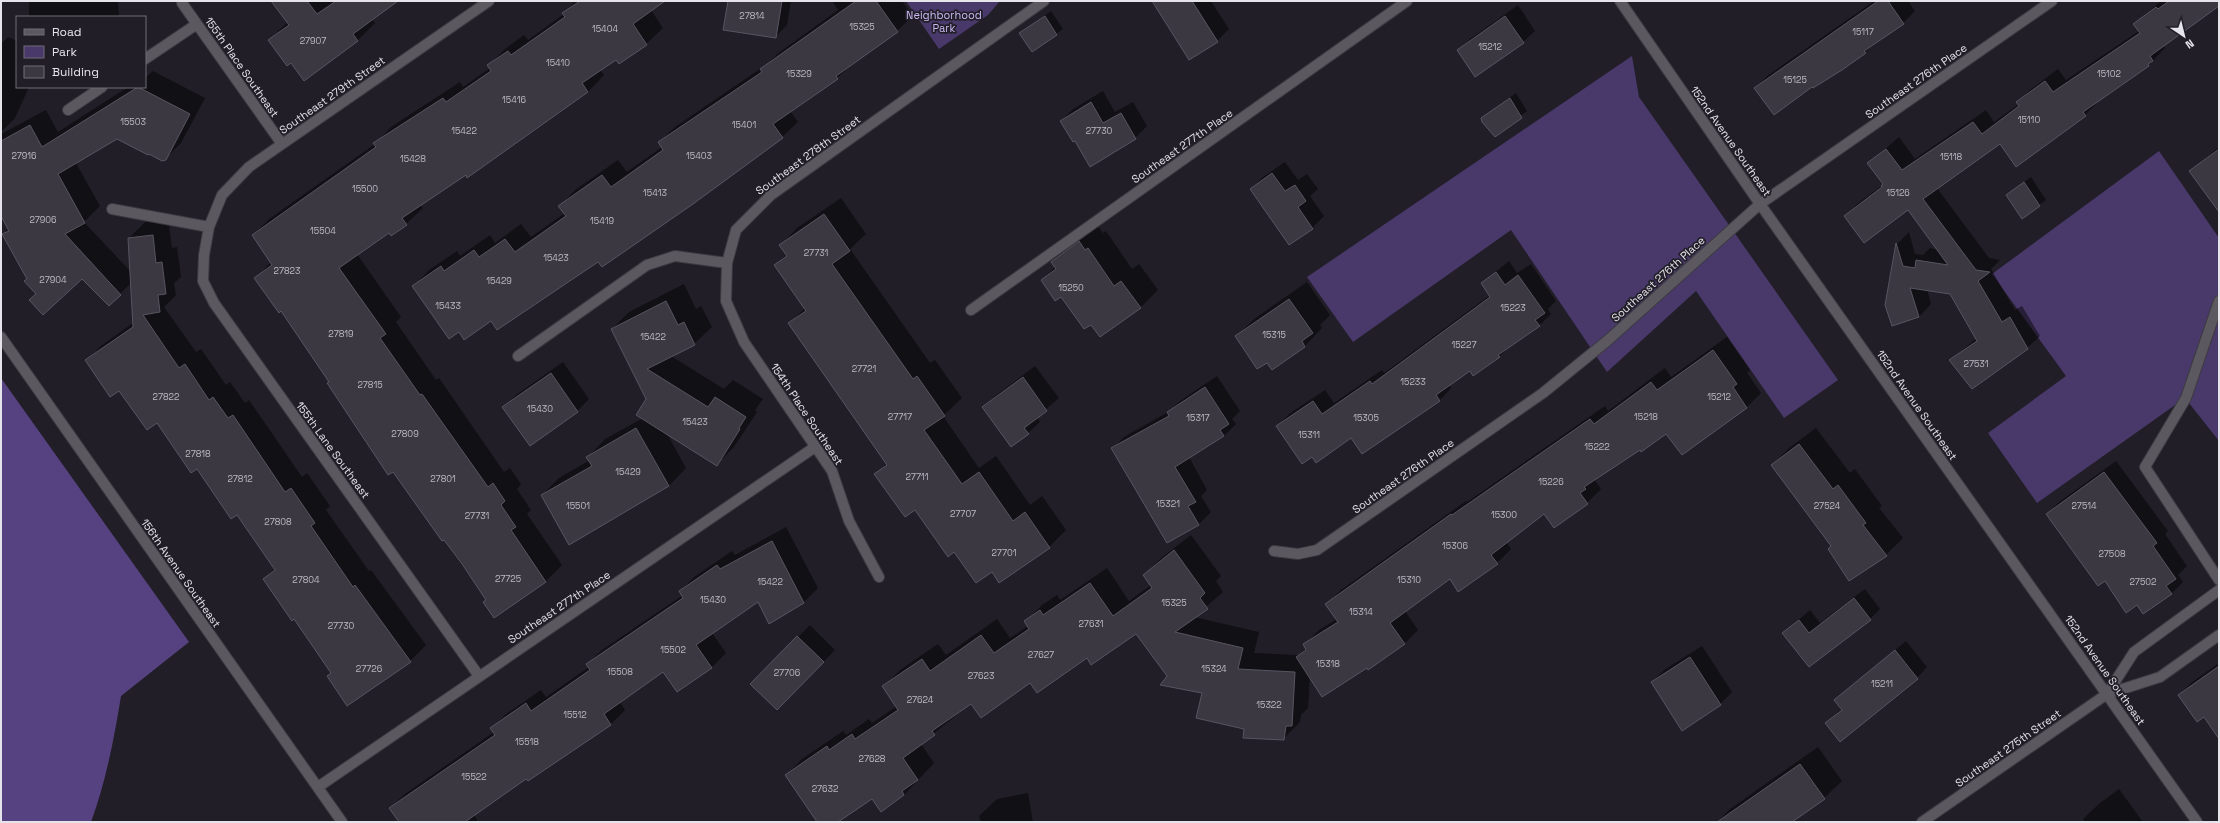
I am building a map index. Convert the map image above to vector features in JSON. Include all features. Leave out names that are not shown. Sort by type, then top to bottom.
[{"type":"street","name":"Southeast 279th Street","points":[[209,227],[222,194],[249,167],[489,1]]},
{"type":"street","name":"Southeast 278th Street","points":[[727,263],[736,230],[771,195],[1032,4],[1044,1]]},
{"type":"street","name":"Southeast 277th Place","points":[[971,310],[1407,1]]},
{"type":"street","name":"152nd Avenue Southeast","points":[[1620,1],[1760,204],[2197,822]]},
{"type":"street","name":"Southeast 276th Place","points":[[1274,551],[1298,554],[1316,550],[1543,393],[1608,341],[1760,204],[2052,1]]},
{"type":"street","name":"155th Place Southeast","points":[[182,3],[282,144]]},
{"type":"street","points":[[146,57],[197,24]]},
{"type":"street","points":[[68,110],[101,88]]},
{"type":"street","points":[[112,208],[209,227]]},
{"type":"street","name":"155th Lane Southeast","points":[[209,227],[204,255],[203,281],[214,304],[479,676]]},
{"type":"street","points":[[518,356],[647,265],[675,256],[727,263]]},
{"type":"street","name":"154th Place Southeast","points":[[727,263],[726,301],[744,342],[832,471],[849,521],[879,577]]},
{"type":"street","points":[[2219,301],[2186,398],[2145,467],[2219,580]]},
{"type":"street","name":"156th Avenue Southeast","points":[[1,337],[342,822]]},
{"type":"street","name":"Southeast 277th Place","points":[[318,787],[815,447]]},
{"type":"street","name":"Southeast 275th Street","points":[[2107,694],[2134,652],[2219,590]]},
{"type":"street","name":"Southeast 275th Street","points":[[1922,822],[2107,694],[2160,677],[2219,635]]},
{"type":"green space","name":"Neighborhood Park","points":[[906,1],[1000,1],[988,15],[939,49]]},
{"type":"green space","points":[[1632,56],[1639,97],[1838,380],[1784,418],[1696,291],[1607,372],[1511,230],[1353,342],[1307,277]]},
{"type":"green space","points":[[2159,151],[2219,238],[2219,441],[2185,398],[2037,503],[1988,433],[2066,376],[1992,274]]},
{"type":"shaded area","points":[[1,378],[189,642],[121,696],[109,760],[91,822],[1,822]]},
{"type":"building","points":[[271,1],[307,1],[317,14],[336,1],[398,1],[353,34],[358,41],[304,81],[291,63],[287,66],[268,40],[289,25]]},
{"type":"building","points":[[580,1],[665,1],[633,24],[647,45],[619,64],[616,60],[582,83],[588,92],[467,178],[466,175],[402,218],[407,225],[391,236],[389,233],[339,268],[386,334],[380,338],[420,395],[422,394],[488,487],[493,483],[505,501],[501,505],[516,527],[511,530],[546,582],[494,618],[483,602],[486,600],[462,564],[444,540],[442,541],[393,472],[388,475],[327,383],[329,382],[281,311],[279,313],[254,278],[272,265],[252,235],[376,147],[373,143],[443,98],[446,102],[491,71],[487,65],[508,51],[511,55],[565,17],[562,13]]},
{"type":"building","points":[[728,1],[782,1],[776,38],[723,30]]},
{"type":"building","points":[[856,1],[876,1],[898,32],[836,76],[838,79],[773,124],[783,138],[693,204],[602,267],[598,262],[497,330],[491,321],[464,340],[459,332],[449,339],[412,286],[441,266],[444,271],[474,250],[479,257],[505,239],[515,252],[566,216],[558,206],[602,175],[611,187],[663,150],[658,142],[762,72],[760,69]]},
{"type":"building","points":[[1152,1],[1192,1],[1218,42],[1189,60]]},
{"type":"building","points":[[1878,1],[1888,1],[1904,24],[1864,51],[1866,53],[1842,70],[1813,88],[1812,87],[1774,115],[1754,88]]},
{"type":"building","points":[[2169,1],[2219,1],[2219,6],[2150,56],[2153,61],[2148,64],[2149,66],[2083,112],[2086,116],[2016,167],[2000,144],[1923,199],[1976,270],[1990,272],[1978,281],[2002,322],[2010,317],[2028,349],[1972,389],[1949,360],[1977,341],[1950,294],[1910,288],[1919,317],[1892,326],[1885,305],[1896,243],[1903,266],[1915,268],[1916,260],[1948,265],[1908,210],[1864,243],[1844,216],[1882,187],[1881,186],[1883,184],[1867,163],[1886,149],[1902,170],[1973,122],[1982,134],[2019,106],[2016,102],[2045,81],[2053,92],[2140,33],[2133,24],[2156,7],[2158,9]]},
{"type":"building","points":[[1045,16],[1057,35],[1032,52],[1019,33]]},
{"type":"building","points":[[1505,16],[1524,43],[1475,77],[1457,50]]},
{"type":"building","points":[[136,88],[140,88],[190,114],[166,160],[162,161],[149,154],[148,155],[117,139],[58,174],[85,223],[65,234],[121,295],[109,306],[82,279],[43,315],[29,300],[36,294],[24,281],[27,279],[2,234],[9,231],[1,216],[1,141],[30,125],[42,147]]},
{"type":"building","points":[[1510,98],[1522,118],[1495,137],[1482,122],[1481,118]]},
{"type":"building","points":[[1091,102],[1103,123],[1121,113],[1136,139],[1090,167],[1075,141],[1073,142],[1060,121]]},
{"type":"building","points":[[2219,149],[2219,212],[2189,171]]},
{"type":"building","points":[[1272,173],[1285,191],[1295,185],[1306,201],[1298,207],[1313,229],[1289,245],[1250,189]]},
{"type":"building","points":[[2024,182],[2040,206],[2022,219],[2006,195]]},
{"type":"building","points":[[824,214],[850,251],[832,264],[913,379],[917,376],[945,416],[924,430],[962,484],[979,472],[1013,521],[1025,512],[1050,548],[999,583],[992,572],[976,583],[954,552],[948,557],[915,510],[905,517],[874,474],[887,465],[788,323],[806,311],[774,265],[787,256],[779,245]]},
{"type":"building","points":[[153,235],[156,263],[162,262],[166,294],[158,295],[160,312],[143,315],[179,368],[185,364],[209,400],[213,397],[228,418],[233,415],[285,492],[291,488],[315,523],[311,526],[353,587],[355,585],[411,662],[347,706],[327,676],[331,673],[294,619],[292,621],[263,579],[275,570],[237,515],[231,519],[197,469],[191,473],[157,423],[147,430],[119,391],[110,397],[85,360],[133,327],[128,238]]},
{"type":"building","points":[[1079,241],[1085,250],[1088,248],[1114,286],[1121,281],[1141,308],[1100,337],[1091,325],[1084,329],[1061,297],[1055,301],[1041,280],[1056,269],[1051,262]]},
{"type":"building","points":[[1496,272],[1505,285],[1518,275],[1545,313],[1535,320],[1540,326],[1498,355],[1500,357],[1473,376],[1470,371],[1436,395],[1440,401],[1362,454],[1351,438],[1316,463],[1312,457],[1302,464],[1276,426],[1313,401],[1322,414],[1370,381],[1372,384],[1490,297],[1481,283]]},
{"type":"building","points":[[1289,299],[1313,333],[1302,341],[1305,347],[1272,370],[1267,363],[1257,369],[1235,336]]},
{"type":"building","points":[[666,301],[678,325],[684,322],[695,345],[647,369],[708,407],[715,397],[746,417],[717,466],[636,415],[646,399],[611,329]]},
{"type":"building","points":[[1713,350],[1737,384],[1733,387],[1747,408],[1682,455],[1666,434],[1641,452],[1640,450],[1584,487],[1586,489],[1580,493],[1588,504],[1554,528],[1544,514],[1491,555],[1498,564],[1458,592],[1450,579],[1390,623],[1405,644],[1368,670],[1367,668],[1322,697],[1296,657],[1306,650],[1303,644],[1338,622],[1325,604],[1451,514],[1452,515],[1590,419],[1594,424],[1651,382],[1657,390]]},
{"type":"building","points":[[551,373],[578,412],[530,446],[502,407]]},
{"type":"building","points":[[1023,377],[1047,411],[1024,428],[1029,434],[1011,447],[982,407]]},
{"type":"building","points":[[1205,387],[1229,424],[1220,430],[1224,436],[1175,467],[1196,502],[1188,506],[1199,525],[1167,543],[1111,448],[1169,416],[1167,412]]},
{"type":"building","points":[[636,428],[669,486],[569,545],[541,495],[592,466],[586,457]]},
{"type":"building","points":[[1799,444],[1833,489],[1838,485],[1866,523],[1863,525],[1887,556],[1849,581],[1828,549],[1831,546],[1771,465]]},
{"type":"building","points":[[2104,472],[2157,543],[2153,546],[2176,579],[2166,586],[2172,594],[2143,614],[2137,605],[2126,613],[2105,581],[2098,586],[2046,514]]},
{"type":"building","points":[[772,541],[804,603],[769,624],[758,602],[696,645],[712,668],[677,692],[663,672],[604,714],[611,725],[528,781],[526,779],[465,822],[399,822],[389,808],[495,735],[490,728],[526,703],[531,711],[590,670],[586,664],[683,598],[679,591],[717,565],[720,569]]},
{"type":"building","points":[[1174,550],[1205,593],[1200,598],[1208,609],[1175,632],[1243,648],[1238,669],[1295,672],[1292,726],[1286,726],[1284,740],[1243,738],[1244,729],[1196,718],[1202,693],[1160,685],[1167,676],[1136,634],[1091,665],[1087,658],[1037,693],[1030,683],[981,718],[971,704],[932,731],[935,735],[903,758],[918,780],[902,791],[904,795],[881,812],[872,799],[838,822],[817,822],[785,775],[827,746],[829,750],[852,734],[855,739],[898,710],[882,686],[922,659],[930,671],[981,635],[994,653],[1029,629],[1024,621],[1040,610],[1043,615],[1090,583],[1113,616],[1152,588],[1143,575]]},
{"type":"building","points":[[1854,598],[1871,620],[1809,667],[1782,633],[1799,620],[1809,633]]},
{"type":"building","points":[[797,636],[824,662],[777,710],[750,684]]},
{"type":"building","points":[[1895,650],[1918,679],[1840,742],[1825,723],[1842,710],[1834,700]]},
{"type":"building","points":[[1690,657],[1721,705],[1682,731],[1651,682]]},
{"type":"building","points":[[2219,666],[2219,739],[2204,717],[2197,722],[2178,695]]},
{"type":"building","points":[[1800,764],[1825,799],[1792,822],[1717,822]]}]
